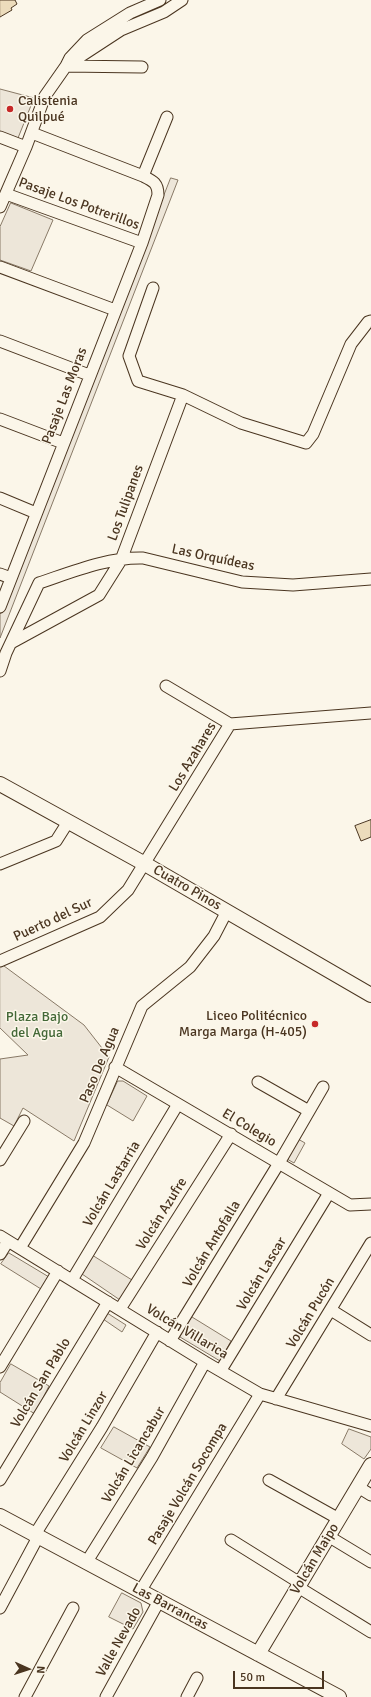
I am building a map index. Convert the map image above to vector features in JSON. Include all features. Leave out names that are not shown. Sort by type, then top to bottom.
[{"type":"street","points":[[0,207],[32,133],[45,96],[70,58],[87,40],[130,13],[160,0]]},
{"type":"street","points":[[66,66],[121,30],[164,12],[182,0]]},
{"type":"street","points":[[66,66],[142,67]]},
{"type":"street","points":[[32,133],[143,176],[167,117]]},
{"type":"street","points":[[0,137],[26,147]]},
{"type":"street","name":"Pasaje Las Moras","points":[[0,607],[89,375],[142,243],[158,196],[158,188],[155,182],[143,176]]},
{"type":"street","name":"Pasaje Los Potrerillos","points":[[6,194],[142,243]]},
{"type":"street","points":[[0,266],[115,310]]},
{"type":"street","points":[[154,288],[129,356],[138,382],[183,395],[241,422],[306,443],[314,434],[351,344],[368,322],[371,321]]},
{"type":"street","points":[[0,341],[89,375]]},
{"type":"street","name":"Los Tulipanes","points":[[0,671],[39,583],[94,566],[121,560],[183,395]]},
{"type":"street","points":[[0,419],[63,443]]},
{"type":"street","points":[[0,498],[36,513]]},
{"type":"street","name":"Las Orquídeas","points":[[121,560],[143,558],[242,582],[293,585],[371,579]]},
{"type":"street","points":[[9,648],[99,596],[121,560]]},
{"type":"street","points":[[0,574],[11,578]]},
{"type":"street","points":[[166,686],[230,724]]},
{"type":"street","name":"Los Azahares","points":[[145,864],[230,724],[371,713]]},
{"type":"street","name":"Cuatro Pinos","points":[[0,784],[145,864],[371,995]]},
{"type":"street","points":[[0,864],[56,841],[68,822]]},
{"type":"street","name":"Puerto del Sur","points":[[0,961],[100,917],[128,890],[145,864]]},
{"type":"street","name":"Paso De Agua","points":[[20,1248],[84,1143],[142,1006],[190,967],[214,936],[227,911]]},
{"type":"street","name":"El Colegio","points":[[115,1067],[350,1205],[371,1204]]},
{"type":"street","points":[[258,1082],[309,1111]]},
{"type":"street","name":"Volcán Antofalla","points":[[170,1341],[279,1163],[323,1087]]},
{"type":"street","name":"Volcán Lastarria","points":[[72,1280],[178,1104]]},
{"type":"street","points":[[0,1160],[24,1121]]},
{"type":"street","name":"Volcán Azufre","points":[[120,1309],[231,1134]]},
{"type":"street","name":"Volcán Lascar","points":[[221,1370],[329,1193]]},
{"type":"street","points":[[0,1254],[4,1238]]},
{"type":"street","name":"Volcán Villarica","points":[[4,1238],[170,1341],[260,1394],[371,1426]]},
{"type":"street","name":"Volcán Pucón","points":[[276,1399],[330,1310],[368,1257],[371,1244]]},
{"type":"street","points":[[0,1367],[58,1271]]},
{"type":"street","name":"Volcán San Pablo","points":[[0,1480],[108,1302]]},
{"type":"street","points":[[330,1310],[371,1335]]},
{"type":"street","name":"Volcán Linzor","points":[[0,1608],[36,1537],[157,1332]]},
{"type":"street","name":"Volcán Licancabur","points":[[86,1563],[152,1457],[206,1362]]},
{"type":"street","name":"Pasaje Volcán Socompa","points":[[141,1590],[260,1394]]},
{"type":"street","name":"Volcán Maipo","points":[[258,1654],[371,1465]]},
{"type":"street","points":[[269,1480],[339,1520]]},
{"type":"street","points":[[358,1487],[371,1495]]},
{"type":"street","name":"Las Barrancas","points":[[0,1516],[36,1537],[141,1590],[339,1697]]},
{"type":"street","points":[[328,1536],[371,1562]]},
{"type":"street","points":[[231,1540],[371,1632]]},
{"type":"street","name":"Valle Nevado","points":[[106,1697],[159,1601]]},
{"type":"street","points":[[25,1697],[72,1608]]},
{"type":"street","points":[[187,1697],[197,1678]]},
{"type":"green space","points":[[0,89],[34,98],[18,138],[0,133]]},
{"type":"green space","points":[[171,178],[178,180],[0,638],[0,615]]},
{"type":"green space","points":[[11,203],[53,220],[31,271],[0,260],[0,227]]},
{"type":"green space","name":"Plaza Bajo del Agua","points":[[0,963],[84,1025],[109,1057],[74,1141],[23,1108],[14,1126],[0,1118],[0,1059],[28,1055],[0,1028]]},
{"type":"green space","points":[[118,1081],[123,1081],[147,1096],[133,1121],[107,1105]]},
{"type":"green space","points":[[298,1139],[305,1143],[294,1163],[287,1159]]},
{"type":"green space","points":[[9,1253],[49,1277],[41,1289],[1,1264]]},
{"type":"green space","points":[[92,1255],[132,1280],[120,1300],[82,1274]]},
{"type":"green space","points":[[107,1313],[126,1325],[122,1332],[103,1319]]},
{"type":"green space","points":[[192,1317],[231,1341],[220,1361],[180,1337]]},
{"type":"green space","points":[[11,1364],[49,1386],[35,1414],[0,1392],[0,1383]]},
{"type":"green space","points":[[114,1427],[150,1447],[137,1468],[101,1448]]},
{"type":"green space","points":[[349,1429],[371,1437],[371,1449],[364,1459],[342,1444]]},
{"type":"green space","points":[[122,1593],[141,1603],[143,1612],[133,1629],[109,1617]]},
{"type":"building","points":[[0,0],[15,0],[17,4],[11,8],[12,10],[0,17]]},
{"type":"building","points":[[371,820],[371,837],[361,841],[355,826]]},
{"type":"place","name":"Calistenia Quilpué","points":[[10,109]]},
{"type":"place","name":"Liceo Politécnico Marga Marga (H-405)","points":[[315,1024]]}]
